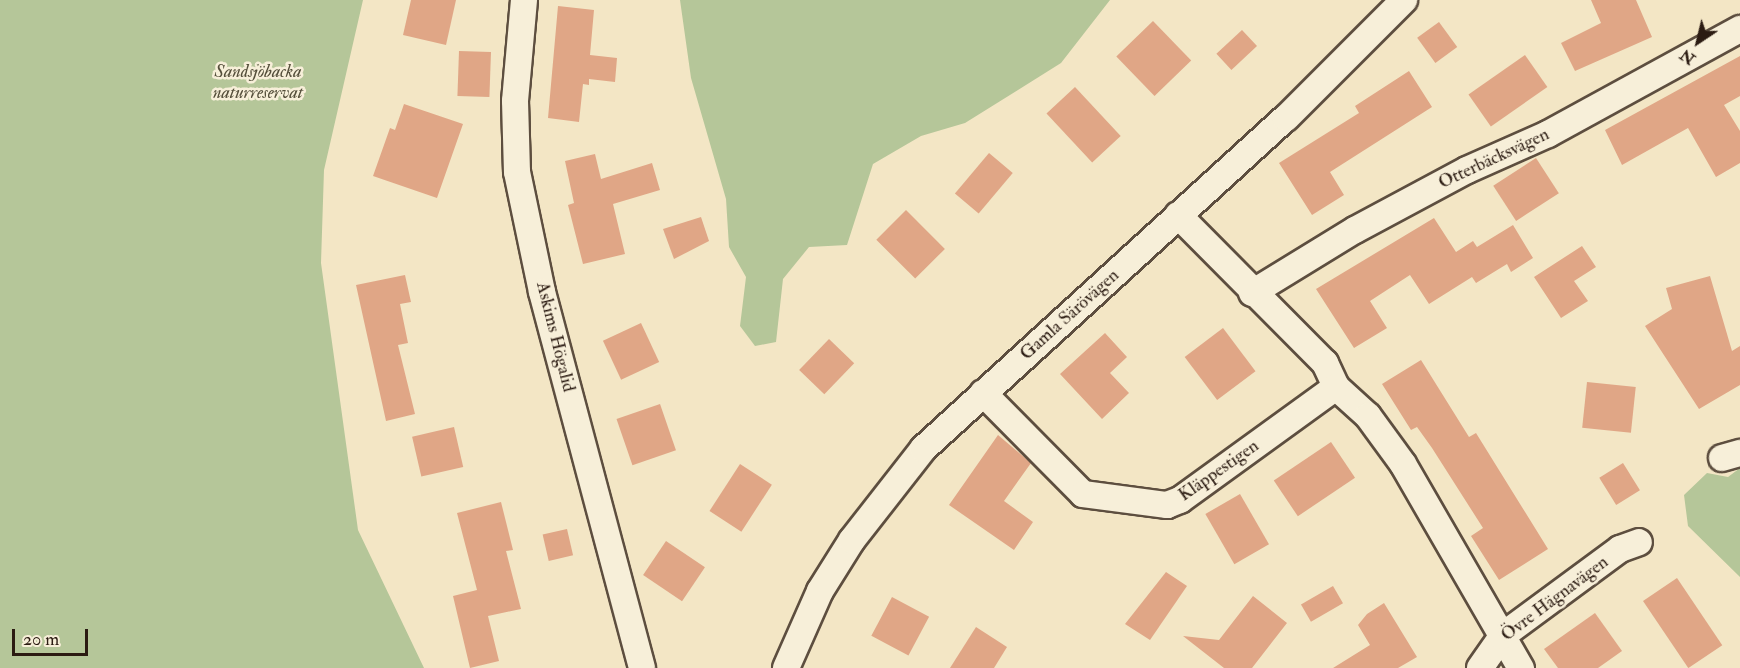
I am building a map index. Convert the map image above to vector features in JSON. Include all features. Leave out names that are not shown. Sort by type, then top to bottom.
[{"type":"street","name":"Askims Högalid","points":[[524,0],[516,93],[518,172],[545,302],[642,668]]},
{"type":"street","name":"Gamla Särövägen","points":[[786,668],[820,591],[852,540],[923,449],[1286,118],[1404,0]]},
{"type":"street","name":"Otterbäcksvägen","points":[[1252,293],[1355,230],[1467,170],[1548,134],[1740,29]]},
{"type":"street","points":[[1178,215],[1252,293],[1325,363],[1336,387],[1368,416],[1403,464],[1521,668]]},
{"type":"street","name":"Kläppestigen","points":[[983,393],[1083,494],[1167,505],[1180,500],[1336,387]]},
{"type":"street","name":"Övre Hägnavägen","points":[[1480,668],[1502,636],[1620,549],[1639,542]]},
{"type":"green space","name":"Sandsjöbacka naturreservat","points":[[0,0],[363,0],[324,170],[321,263],[358,530],[424,668],[0,668]]},
{"type":"green space","points":[[680,0],[1110,0],[1061,63],[965,123],[921,136],[873,164],[847,245],[809,247],[783,279],[776,342],[755,346],[740,326],[746,277],[729,247],[726,199],[691,78]]},
{"type":"green space","points":[[1740,468],[1740,577],[1688,526],[1684,495],[1707,473],[1728,477]]},
{"type":"building","points":[[411,0],[456,0],[446,45],[403,35]]},
{"type":"building","points":[[1591,0],[1636,0],[1652,37],[1575,71],[1561,43],[1601,23]]},
{"type":"building","points":[[558,6],[594,10],[590,55],[617,58],[615,82],[589,79],[589,85],[583,84],[579,122],[548,118]]},
{"type":"building","points":[[1153,21],[1191,61],[1155,96],[1116,56]]},
{"type":"building","points":[[1439,22],[1457,47],[1435,63],[1417,38]]},
{"type":"building","points":[[1242,30],[1257,46],[1231,70],[1216,54]]},
{"type":"building","points":[[459,51],[491,52],[489,97],[457,96]]},
{"type":"building","points":[[1525,55],[1547,87],[1491,127],[1468,95]]},
{"type":"building","points":[[1740,56],[1740,96],[1724,105],[1740,131],[1740,163],[1716,177],[1688,128],[1622,165],[1605,130]]},
{"type":"building","points":[[1409,71],[1432,107],[1330,172],[1344,195],[1312,215],[1279,163],[1359,113],[1355,106]]},
{"type":"building","points":[[1075,87],[1121,136],[1092,163],[1046,114]]},
{"type":"building","points":[[404,104],[463,124],[437,198],[373,176],[390,128],[395,130]]},
{"type":"building","points":[[989,153],[1013,173],[979,214],[955,194]]},
{"type":"building","points":[[595,154],[601,179],[652,163],[660,190],[613,204],[625,254],[583,264],[568,205],[574,203],[565,161]]},
{"type":"building","points":[[1536,158],[1559,193],[1516,221],[1493,186]]},
{"type":"building","points":[[906,210],[945,249],[915,279],[876,240]]},
{"type":"building","points":[[701,217],[709,241],[674,259],[663,229]]},
{"type":"building","points":[[1434,218],[1456,252],[1473,241],[1477,247],[1513,225],[1533,258],[1511,272],[1507,264],[1476,283],[1472,277],[1429,304],[1410,275],[1370,301],[1387,328],[1354,348],[1316,289]]},
{"type":"building","points":[[1582,246],[1596,267],[1574,281],[1588,301],[1561,318],[1534,277]]},
{"type":"building","points":[[405,275],[411,302],[400,304],[408,343],[398,345],[415,414],[386,421],[356,285]]},
{"type":"building","points":[[1710,276],[1732,351],[1740,346],[1740,385],[1699,409],[1645,326],[1672,309],[1666,288]]},
{"type":"building","points":[[641,323],[659,362],[621,380],[603,341]]},
{"type":"building","points":[[1223,328],[1255,371],[1217,400],[1185,357]]},
{"type":"building","points":[[1105,333],[1127,357],[1110,373],[1129,393],[1102,419],[1060,374]]},
{"type":"building","points":[[829,339],[854,363],[824,394],[799,370]]},
{"type":"building","points":[[1421,360],[1469,437],[1476,433],[1548,549],[1499,580],[1471,536],[1483,528],[1432,448],[1417,427],[1411,430],[1382,384]]},
{"type":"building","points":[[1587,382],[1636,387],[1631,433],[1582,428]]},
{"type":"building","points":[[660,404],[676,450],[632,465],[617,419]]},
{"type":"building","points":[[454,427],[463,467],[421,477],[412,437]]},
{"type":"building","points":[[998,435],[1031,463],[1004,501],[1033,522],[1014,550],[949,505]]},
{"type":"building","points":[[1331,442],[1355,478],[1298,516],[1274,481]]},
{"type":"building","points":[[1623,463],[1640,490],[1616,505],[1599,478]]},
{"type":"building","points":[[740,464],[772,485],[741,532],[710,511]]},
{"type":"building","points":[[1240,494],[1269,544],[1234,564],[1205,514]]},
{"type":"building","points":[[501,502],[513,550],[506,551],[521,609],[488,616],[499,661],[470,668],[453,596],[477,590],[457,513]]},
{"type":"building","points":[[567,529],[573,555],[549,561],[543,535]]},
{"type":"building","points":[[666,541],[705,567],[682,601],[643,575]]},
{"type":"building","points":[[1166,572],[1187,586],[1150,640],[1125,624]]},
{"type":"building","points":[[1677,578],[1722,645],[1688,668],[1643,601]]},
{"type":"building","points":[[1333,586],[1343,603],[1311,622],[1301,604]]},
{"type":"building","points":[[1253,596],[1287,623],[1252,668],[1224,668],[1183,636],[1219,640]]},
{"type":"building","points":[[892,597],[929,617],[908,656],[871,636]]},
{"type":"building","points":[[1384,603],[1417,657],[1398,668],[1333,668],[1370,645],[1358,625],[1367,614]]},
{"type":"building","points":[[1595,613],[1622,651],[1598,668],[1558,668],[1544,649]]},
{"type":"building","points":[[976,627],[1007,647],[994,668],[950,668]]}]
